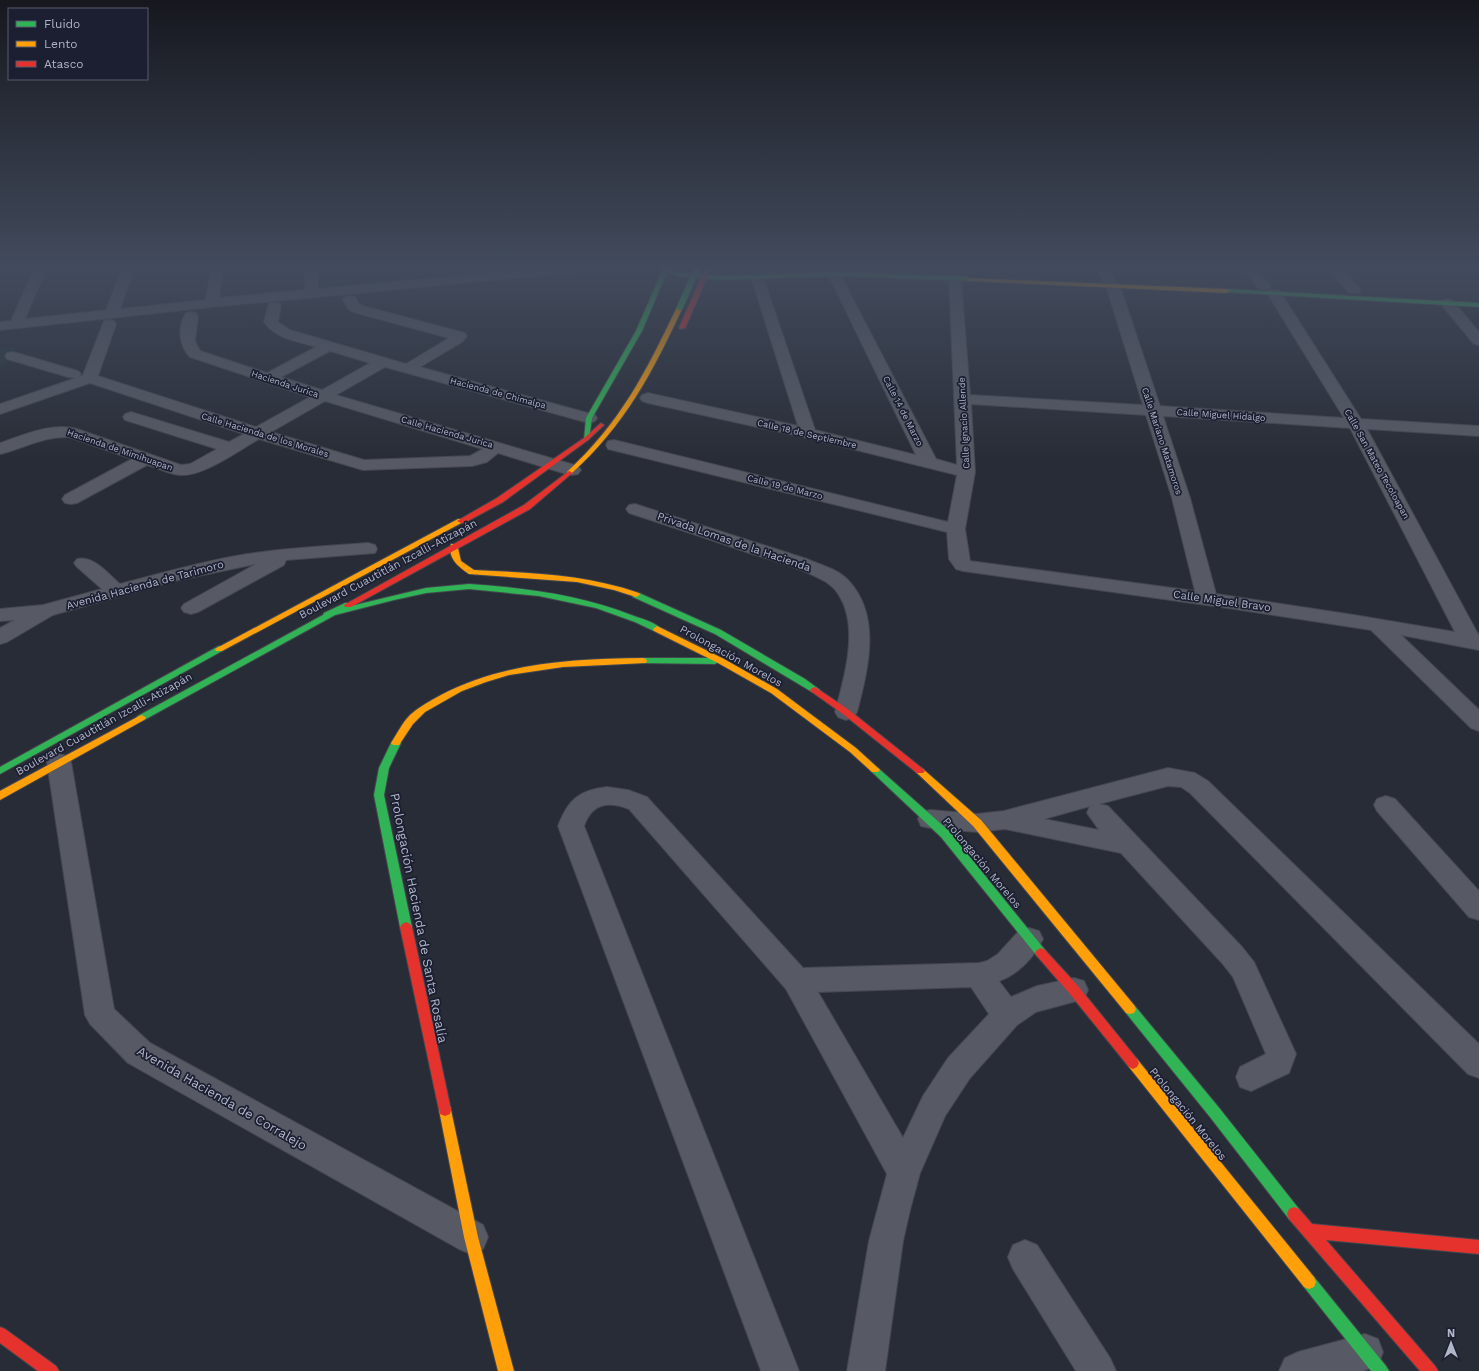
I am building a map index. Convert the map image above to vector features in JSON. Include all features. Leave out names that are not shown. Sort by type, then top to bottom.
[{"type":"main road","points":[[586,439],[589,418],[638,333]]},
{"type":"main road","name":"Boulevard Cuautitlán Izcalli-Atizapán","points":[[0,771],[180,670],[500,500],[586,439],[609,418],[638,374],[658,333]]},
{"type":"main road","name":"Boulevard Cuautitlán Izcalli-Atizapán","points":[[0,796],[327,615],[527,507],[587,458],[620,420],[648,374],[667,333]]},
{"type":"main road","points":[[587,458],[616,442]]},
{"type":"main road","name":"Prolongación Morelos","points":[[454,546],[455,560],[472,572],[573,579],[599,584],[626,591],[718,632],[802,681],[846,712],[937,785],[977,822],[1215,1113],[1308,1231],[1430,1371]]},
{"type":"main road","name":"Prolongación Morelos","points":[[327,615],[408,594],[461,588],[521,591],[562,597],[596,605],[630,617],[721,661],[774,691],[853,750],[945,834],[1029,939],[1074,990],[1373,1361]]},
{"type":"main road","name":"Prolongación Hacienda de Santa Rosalía","points":[[506,1371],[471,1237],[379,795],[380,776],[390,753],[402,732],[418,713],[438,699],[488,678],[516,671],[556,666],[621,662],[721,661]]},
{"type":"main road","points":[[1308,1231],[1479,1247]]},
{"type":"main road","points":[[0,1334],[51,1371]]},
{"type":"street","points":[[0,409],[90,378],[106,333]]},
{"type":"street","name":"Hacienda Jurica","points":[[189,333],[188,345],[190,350],[196,354],[322,396]]},
{"type":"street","name":"Hacienda de Chimalpa","points":[[285,333],[407,369],[589,418]]},
{"type":"street","points":[[407,369],[460,336],[449,333]]},
{"type":"street","points":[[775,333],[808,433]]},
{"type":"street","name":"Calle 14 de Marzo","points":[[864,333],[929,463]]},
{"type":"street","name":"Calle Ignacio Allende","points":[[957,333],[963,399],[966,472],[956,529],[959,559],[964,565]]},
{"type":"street","name":"Calle Mariano Matamoros","points":[[1126,333],[1181,498],[1207,598]]},
{"type":"street","name":"Calle San Mateo Tecoloapan","points":[[1297,333],[1356,424],[1475,642]]},
{"type":"street","points":[[1472,333],[1479,341]]},
{"type":"street","points":[[268,378],[328,346]]},
{"type":"street","points":[[5,357],[73,374]]},
{"type":"street","name":"Hacienda de Mimihuapan","points":[[0,449],[49,432],[64,431],[71,432],[144,459],[179,470],[188,470],[196,468],[383,362]]},
{"type":"street","name":"Calle Hacienda de los Morales","points":[[90,378],[257,433],[363,465],[371,466],[472,461],[480,458],[496,446]]},
{"type":"street","name":"Calle Hacienda Jurica","points":[[322,396],[496,446],[572,470]]},
{"type":"street","name":"Calle 18 de Septiembre","points":[[648,398],[808,433],[966,472]]},
{"type":"street","name":"Calle Miguel Hidalgo","points":[[963,399],[1479,431]]},
{"type":"street","points":[[131,416],[231,448]]},
{"type":"street","name":"Calle 19 de Marzo","points":[[616,442],[956,529]]},
{"type":"street","points":[[70,499],[144,459]]},
{"type":"street","name":"Privada Lomas de la Hacienda","points":[[635,509],[800,563],[840,583],[850,597],[856,616],[859,644],[856,673],[846,712]]},
{"type":"street","name":"Avenida Hacienda de Tarimoro","points":[[0,636],[46,611],[116,591],[207,568],[291,554],[368,550]]},
{"type":"street","points":[[191,608],[291,554]]},
{"type":"street","points":[[84,563],[116,591]]},
{"type":"street","name":"Calle Miguel Bravo","points":[[964,565],[976,568],[1207,598],[1475,642]]},
{"type":"street","points":[[0,615],[25,611],[46,611]]},
{"type":"street","points":[[1378,625],[1479,724]]},
{"type":"street","name":"Avenida Hacienda de Corralejo","points":[[59,762],[100,1015],[139,1053],[471,1237]]},
{"type":"street","points":[[930,819],[977,822],[1004,820],[1168,777],[1186,779],[1199,788],[1479,1064]]},
{"type":"street","points":[[780,1371],[571,826],[573,814],[582,804],[594,798],[604,796],[628,799],[638,803],[796,980],[904,1172]]},
{"type":"street","points":[[1386,805],[1479,909]]},
{"type":"street","points":[[1099,813],[1232,955],[1244,970],[1281,1054],[1278,1063],[1251,1078]]},
{"type":"street","points":[[1004,820],[1128,845]]},
{"type":"street","points":[[796,980],[979,975],[996,971],[1008,964],[1029,939]]},
{"type":"street","points":[[979,975],[1007,1016]]},
{"type":"street","points":[[866,1371],[886,1241],[893,1210],[904,1172],[934,1106],[959,1068],[1007,1016],[1026,1003],[1074,990]]},
{"type":"street","points":[[1025,1257],[1097,1371]]},
{"type":"street","points":[[1298,1371],[1373,1361]]},
{"type":"shaded area","points":[[16,347],[6,365],[0,368],[0,348]]},
{"type":"traffic: fast","points":[[586,439],[589,418],[638,333]]},
{"type":"traffic: fast","points":[[327,615],[410,594],[443,588],[469,587],[539,593],[579,601],[619,613],[657,629]]},
{"type":"traffic: fast","points":[[636,595],[718,632],[815,690]]},
{"type":"traffic: fast","points":[[141,718],[348,605]]},
{"type":"traffic: fast","points":[[0,771],[219,649]]},
{"type":"traffic: fast","points":[[643,661],[715,661]]},
{"type":"traffic: fast","points":[[396,743],[384,768],[379,795],[406,927]]},
{"type":"traffic: fast","points":[[875,770],[945,834],[1041,953]]},
{"type":"traffic: fast","points":[[1130,1009],[1215,1113],[1294,1214]]},
{"type":"traffic: fast","points":[[1309,1282],[1381,1371]]},
{"type":"traffic: slow","points":[[569,473],[605,437],[620,417],[646,375],[668,333]]},
{"type":"traffic: slow","points":[[219,649],[461,521]]},
{"type":"traffic: slow","points":[[454,546],[455,556],[458,562],[472,572],[556,577],[597,583],[636,595]]},
{"type":"traffic: slow","points":[[657,629],[721,661],[774,691],[853,750],[875,770]]},
{"type":"traffic: slow","points":[[396,743],[410,722],[422,710],[458,689],[483,680],[509,673],[563,664],[643,661]]},
{"type":"traffic: slow","points":[[0,796],[141,718]]},
{"type":"traffic: slow","points":[[920,771],[977,823],[1130,1009]]},
{"type":"traffic: slow","points":[[1133,1063],[1309,1282]]},
{"type":"traffic: slow","points":[[445,1110],[471,1237],[506,1371]]},
{"type":"traffic: jam","points":[[461,521],[500,500],[586,439],[601,425]]},
{"type":"traffic: jam","points":[[348,605],[527,507],[569,473]]},
{"type":"traffic: jam","points":[[815,690],[846,712],[920,771]]},
{"type":"traffic: jam","points":[[406,927],[445,1110]]},
{"type":"traffic: jam","points":[[1041,953],[1074,990],[1133,1063]]},
{"type":"traffic: jam","points":[[1294,1214],[1430,1371]]},
{"type":"traffic: jam","points":[[1308,1231],[1479,1247]]},
{"type":"traffic: jam","points":[[0,1334],[51,1371]]}]
